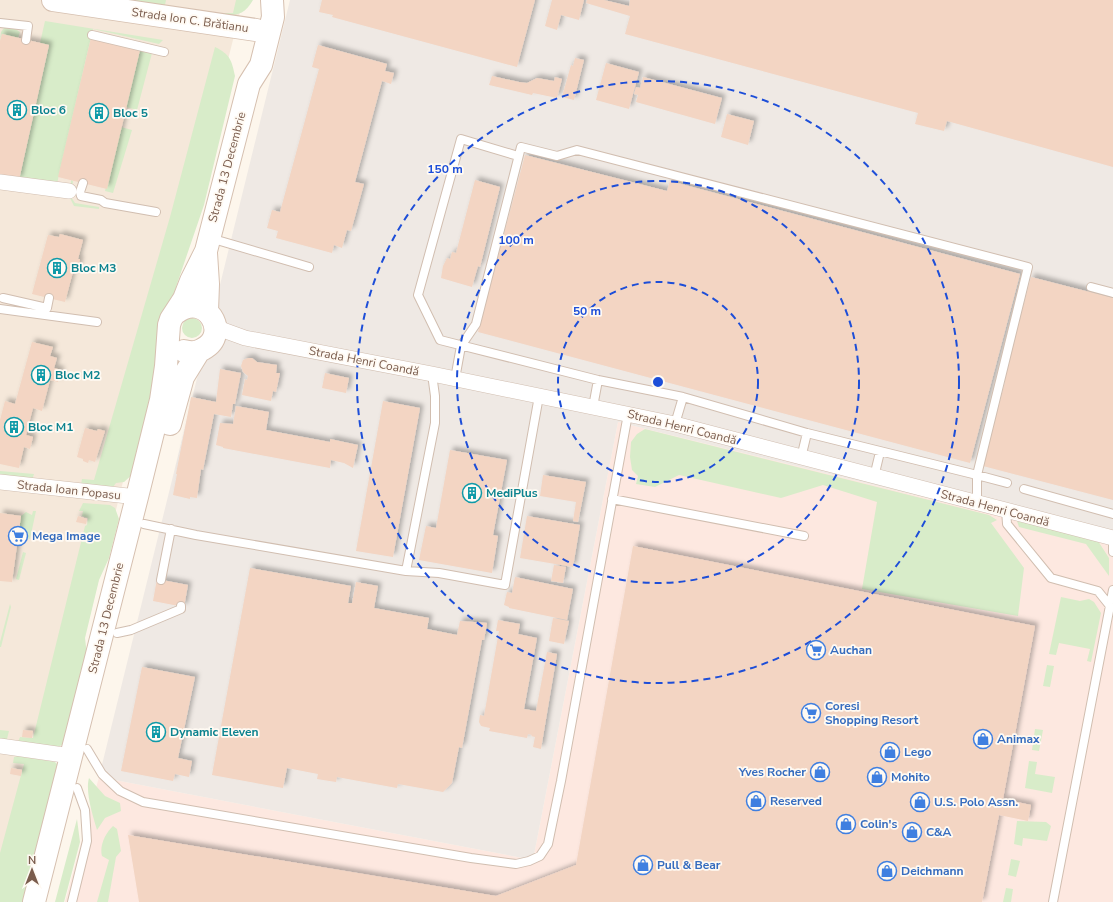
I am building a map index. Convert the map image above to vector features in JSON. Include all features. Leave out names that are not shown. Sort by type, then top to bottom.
[{"type":"main road","name":"Strada Ion C. Brătianu","points":[[53,0],[256,30]]},
{"type":"main road","name":"Strada 13 Decembrie","points":[[48,902],[77,788],[79,752],[137,497],[161,400],[172,323],[184,299],[207,244],[249,84],[248,61],[260,12],[268,0]]},
{"type":"main road","name":"Strada 13 Decembrie","points":[[249,84],[261,65],[274,17],[272,0]]},
{"type":"main road","name":"Strada 13 Decembrie","points":[[34,902],[79,752],[117,633],[176,397],[183,377],[208,332],[207,244]]},
{"type":"main road","points":[[192,306],[202,308],[208,332],[192,352],[180,349],[171,340],[172,323],[182,308],[192,306]]},
{"type":"street","points":[[0,182],[69,190]]},
{"type":"street","name":"Strada Henri Coandă","points":[[208,332],[229,342],[245,338],[432,374],[675,424],[1113,538]]},
{"type":"street","name":"Strada Ioan Popasu","points":[[0,482],[137,497]]},
{"type":"street","points":[[0,746],[79,752]]},
{"type":"lane","points":[[0,23],[28,26],[26,40]]},
{"type":"lane","points":[[92,35],[164,52]]},
{"type":"lane","points":[[518,156],[461,140],[418,295],[440,340],[598,380],[683,397],[808,433],[977,475],[1007,484]]},
{"type":"lane","points":[[455,379],[461,346],[476,324],[521,147],[557,156],[577,150],[1028,268],[977,475],[976,502]]},
{"type":"lane","points":[[83,183],[80,192],[81,196],[101,200],[105,204],[156,212]]},
{"type":"lane","points":[[207,244],[309,267]]},
{"type":"lane","points":[[1091,287],[1113,293]]},
{"type":"lane","points":[[3,298],[47,308],[49,298]]},
{"type":"lane","points":[[0,309],[97,322]]},
{"type":"lane","points":[[406,571],[435,423],[435,396],[432,374]]},
{"type":"lane","points":[[593,407],[598,380]]},
{"type":"lane","points":[[144,524],[196,535],[406,571],[439,573],[505,585],[539,396]]},
{"type":"lane","points":[[675,424],[683,397]]},
{"type":"lane","points":[[79,752],[120,791],[142,802],[471,858],[516,864],[529,861],[540,856],[548,844],[561,781],[628,414]]},
{"type":"lane","points":[[801,458],[808,433]]},
{"type":"lane","points":[[874,477],[880,452]]},
{"type":"lane","points":[[1024,489],[1113,514]]},
{"type":"lane","points":[[612,499],[804,536]]},
{"type":"lane","points":[[1006,510],[1007,524],[1051,578],[1098,591],[1111,606]]},
{"type":"lane","points":[[160,580],[171,529]]},
{"type":"lane","points":[[1113,538],[1113,552]]},
{"type":"lane","points":[[1054,902],[1113,590]]},
{"type":"lane","points":[[117,633],[131,630],[180,609],[181,606]]},
{"type":"lane","points":[[72,902],[87,842],[85,810],[77,788]]},
{"type":"shaded area","points":[[0,0],[243,0],[19,902],[0,902]]},
{"type":"shaded area","points":[[290,0],[1113,0],[1113,544],[618,422],[533,860],[99,777]]},
{"type":"shaded area","points":[[618,422],[1113,544],[1113,902],[65,902],[99,777],[533,860]]},
{"type":"green space","points":[[128,0],[166,0],[165,5],[178,7]]},
{"type":"green space","points":[[236,0],[253,0],[246,9],[238,14],[218,15],[219,13],[233,13]]},
{"type":"green space","points":[[45,21],[163,40],[159,44],[93,29],[56,188],[19,180],[49,45],[40,43]]},
{"type":"green space","points":[[4,28],[13,28],[20,32],[18,38],[2,34],[0,41],[1,32]]},
{"type":"green space","points":[[215,47],[224,52],[230,58],[235,76],[204,205],[177,284],[161,346],[155,385],[134,473],[124,482],[116,483],[113,487],[81,485],[82,479],[94,480],[170,217]]},
{"type":"green space","points":[[140,50],[152,53],[137,110],[126,107]]},
{"type":"green space","points":[[121,127],[132,130],[113,193],[105,191]]},
{"type":"green space","points":[[71,180],[73,181],[71,197],[75,203],[99,207],[99,209],[74,206],[70,198]]},
{"type":"green space","points":[[192,318],[199,321],[202,328],[199,335],[192,338],[185,335],[182,328],[185,321]]},
{"type":"green space","points":[[645,429],[989,515],[997,520],[991,523],[1024,568],[1018,616],[862,589],[877,502],[823,485],[781,498],[679,475],[655,487],[636,484],[638,476],[632,470],[630,457],[631,442],[637,434]]},
{"type":"green space","points":[[0,471],[34,474],[32,480],[0,477]]},
{"type":"green space","points":[[83,503],[110,505],[115,508],[119,519],[109,558],[99,580],[85,638],[88,664],[64,744],[58,747],[18,742],[20,737],[33,738],[85,526],[87,525],[88,518],[82,516],[83,511],[79,511]]},
{"type":"green space","points":[[33,511],[36,511],[30,539],[18,536],[21,516],[26,512],[32,515]]},
{"type":"green space","points":[[1017,521],[1098,541],[1109,558],[1109,576],[1086,544],[1019,527]]},
{"type":"green space","points":[[23,552],[26,553],[19,580],[16,579]]},
{"type":"green space","points":[[1061,597],[1080,601],[1089,599],[1094,602],[1101,613],[1091,662],[1087,661],[1090,649],[1059,643],[1056,655],[1049,654]]},
{"type":"green space","points":[[10,604],[11,607],[0,647],[0,642]]},
{"type":"green space","points":[[1047,665],[1054,666],[1050,687],[1043,686]]},
{"type":"green space","points":[[1035,729],[1043,730],[1039,751],[1032,750]]},
{"type":"green space","points":[[0,730],[9,731],[7,739],[0,739]]},
{"type":"green space","points":[[18,756],[55,762],[59,766],[27,902],[0,902],[0,853],[24,764],[13,763],[14,757]]},
{"type":"green space","points":[[1029,761],[1037,762],[1035,774],[1055,777],[1052,793],[1025,788]]},
{"type":"green space","points":[[89,778],[105,796],[120,803],[121,811],[105,818],[97,830],[89,797]]},
{"type":"green space","points":[[77,819],[80,842],[64,902],[55,902]]},
{"type":"green space","points":[[1017,821],[1046,822],[1051,826],[1047,841],[1023,838],[1022,846],[1014,844]]},
{"type":"green space","points":[[113,826],[117,829],[121,851],[116,857],[108,902],[97,902],[109,860],[102,856],[101,848],[106,835]]},
{"type":"green space","points":[[1011,859],[1020,861],[1016,877],[1008,875]]},
{"type":"green space","points":[[1006,888],[1013,889],[1011,902],[1003,902]]},
{"type":"building","points":[[322,0],[535,0],[517,67],[332,17],[333,15],[319,12]]},
{"type":"building","points":[[552,0],[584,0],[579,20],[561,15],[557,30],[545,26]]},
{"type":"building","points":[[587,0],[604,0],[629,6],[630,0],[1113,0],[1113,167],[947,121],[944,131],[915,124],[918,113],[625,34],[630,16],[586,3]]},
{"type":"building","name":"Bloc 6","points":[[2,34],[49,45],[19,180],[0,176],[0,41]]},
{"type":"building","name":"Bloc 5","points":[[91,38],[140,50],[107,189],[58,177]]},
{"type":"building","points":[[318,45],[387,64],[385,71],[394,73],[391,84],[382,81],[355,182],[364,184],[351,231],[347,230],[342,248],[334,245],[332,253],[276,238],[278,231],[267,228],[272,210],[280,212],[319,69],[312,67]]},
{"type":"building","points":[[575,58],[584,60],[574,100],[562,97],[571,65],[573,66]]},
{"type":"building","points":[[606,63],[639,72],[629,109],[596,100]]},
{"type":"building","points":[[492,76],[527,83],[537,78],[554,81],[555,77],[562,79],[557,98],[533,93],[532,95],[489,85]]},
{"type":"building","points":[[643,77],[722,98],[715,124],[636,102],[638,95],[634,94],[636,87],[640,88]]},
{"type":"building","points":[[727,114],[754,121],[748,145],[721,137]]},
{"type":"building","points":[[525,155],[667,191],[670,181],[1020,274],[970,463],[478,332]]},
{"type":"building","points":[[475,180],[500,187],[480,267],[478,266],[472,287],[441,278],[443,266],[447,258],[450,259],[452,252],[456,253]]},
{"type":"building","name":"Bloc M3","points":[[60,234],[83,240],[78,259],[80,259],[78,269],[74,268],[65,302],[32,294],[48,235],[59,237]]},
{"type":"building","points":[[1031,277],[1113,298],[1113,500],[983,466],[1005,382],[1003,382]]},
{"type":"building","points":[[32,342],[53,347],[50,356],[57,358],[54,368],[61,370],[58,382],[50,380],[42,411],[33,408],[26,435],[33,437],[30,449],[24,447],[19,468],[0,464],[0,420],[5,401],[15,404]]},
{"type":"building","points":[[252,358],[257,362],[277,365],[276,373],[280,373],[276,392],[273,391],[271,401],[242,395],[245,379],[247,380],[248,376],[243,372],[241,366],[243,360]]},
{"type":"building","points":[[220,369],[241,373],[231,417],[214,414],[203,470],[201,469],[197,498],[190,497],[190,499],[173,495],[191,397],[216,402]]},
{"type":"building","points":[[325,373],[349,378],[346,393],[322,388]]},
{"type":"building","points":[[383,401],[420,408],[393,557],[356,551]]},
{"type":"building","points":[[236,406],[269,412],[266,430],[330,442],[330,439],[358,445],[353,468],[344,463],[331,460],[330,468],[223,448],[216,445],[220,423],[233,424]]},
{"type":"building","points":[[85,428],[105,431],[95,462],[89,460],[88,463],[77,457]]},
{"type":"building","name":"MediPlus","points":[[450,450],[507,460],[493,535],[498,536],[492,573],[419,560],[426,526],[436,528]]},
{"type":"building","points":[[543,475],[586,482],[578,522],[573,521],[576,502],[540,496]]},
{"type":"building","points":[[0,513],[21,516],[12,582],[0,581]]},
{"type":"building","points":[[78,516],[87,519],[86,524],[76,522]]},
{"type":"building","points":[[527,516],[580,525],[573,567],[520,558]]},
{"type":"building","name":"Coresi Shopping Resort","points":[[633,546],[1035,626],[1003,799],[1031,805],[1028,821],[999,815],[982,902],[139,902],[128,835],[496,896],[576,865]]},
{"type":"building","points":[[554,565],[566,567],[563,583],[551,581]]},
{"type":"building","points":[[250,568],[351,586],[348,603],[352,603],[356,582],[378,586],[374,608],[429,618],[427,629],[457,635],[460,621],[487,623],[484,640],[482,640],[462,748],[459,747],[452,783],[443,792],[398,784],[397,788],[337,777],[336,782],[317,779],[318,774],[287,768],[283,788],[212,775]]},
{"type":"building","points":[[515,577],[573,589],[567,620],[509,608],[504,605],[507,592],[512,593]]},
{"type":"building","points":[[157,579],[188,585],[184,607],[153,601]]},
{"type":"building","points":[[553,618],[569,621],[564,644],[549,641]]},
{"type":"building","points":[[498,620],[520,624],[518,634],[537,638],[524,709],[536,711],[547,652],[557,654],[541,749],[533,747],[535,737],[531,736],[532,735],[528,734],[527,738],[489,731],[490,728],[481,726],[479,722],[480,715],[484,716],[499,631],[496,631]]},
{"type":"building","name":"Dynamic Eleven","points":[[142,667],[195,677],[178,758],[192,761],[189,777],[175,774],[173,781],[121,771]]},
{"type":"building","points":[[23,730],[33,731],[32,738],[22,737]]},
{"type":"building","points":[[11,768],[22,770],[21,776],[10,774]]},
{"type":"place","name":"Bloc 6","points":[[17,110]]},
{"type":"place","name":"Bloc 5","points":[[99,113]]},
{"type":"place","name":"Bloc M3","points":[[57,268]]},
{"type":"place","name":"Bloc M2","points":[[41,375]]},
{"type":"place","name":"Bloc M1","points":[[14,427]]},
{"type":"place","name":"MediPlus","points":[[472,493]]},
{"type":"place","name":"Mega Image","points":[[18,536]]},
{"type":"place","name":"Auchan","points":[[816,650]]},
{"type":"place","name":"Coresi Shopping Resort","points":[[811,713]]},
{"type":"place","name":"Dynamic Eleven","points":[[156,732]]},
{"type":"place","name":"Animax","points":[[983,739]]},
{"type":"place","name":"Lego","points":[[890,752]]},
{"type":"place","name":"Yves Rocher","points":[[820,772]]},
{"type":"place","name":"Mohito","points":[[877,777]]},
{"type":"place","name":"Reserved","points":[[756,801]]},
{"type":"place","name":"U.S. Polo Assn.","points":[[920,802]]},
{"type":"place","name":"Colin's","points":[[846,824]]},
{"type":"place","name":"C&A","points":[[912,832]]},
{"type":"place","name":"Pull & Bear","points":[[643,865]]},
{"type":"place","name":"Deichmann","points":[[887,871]]}]
